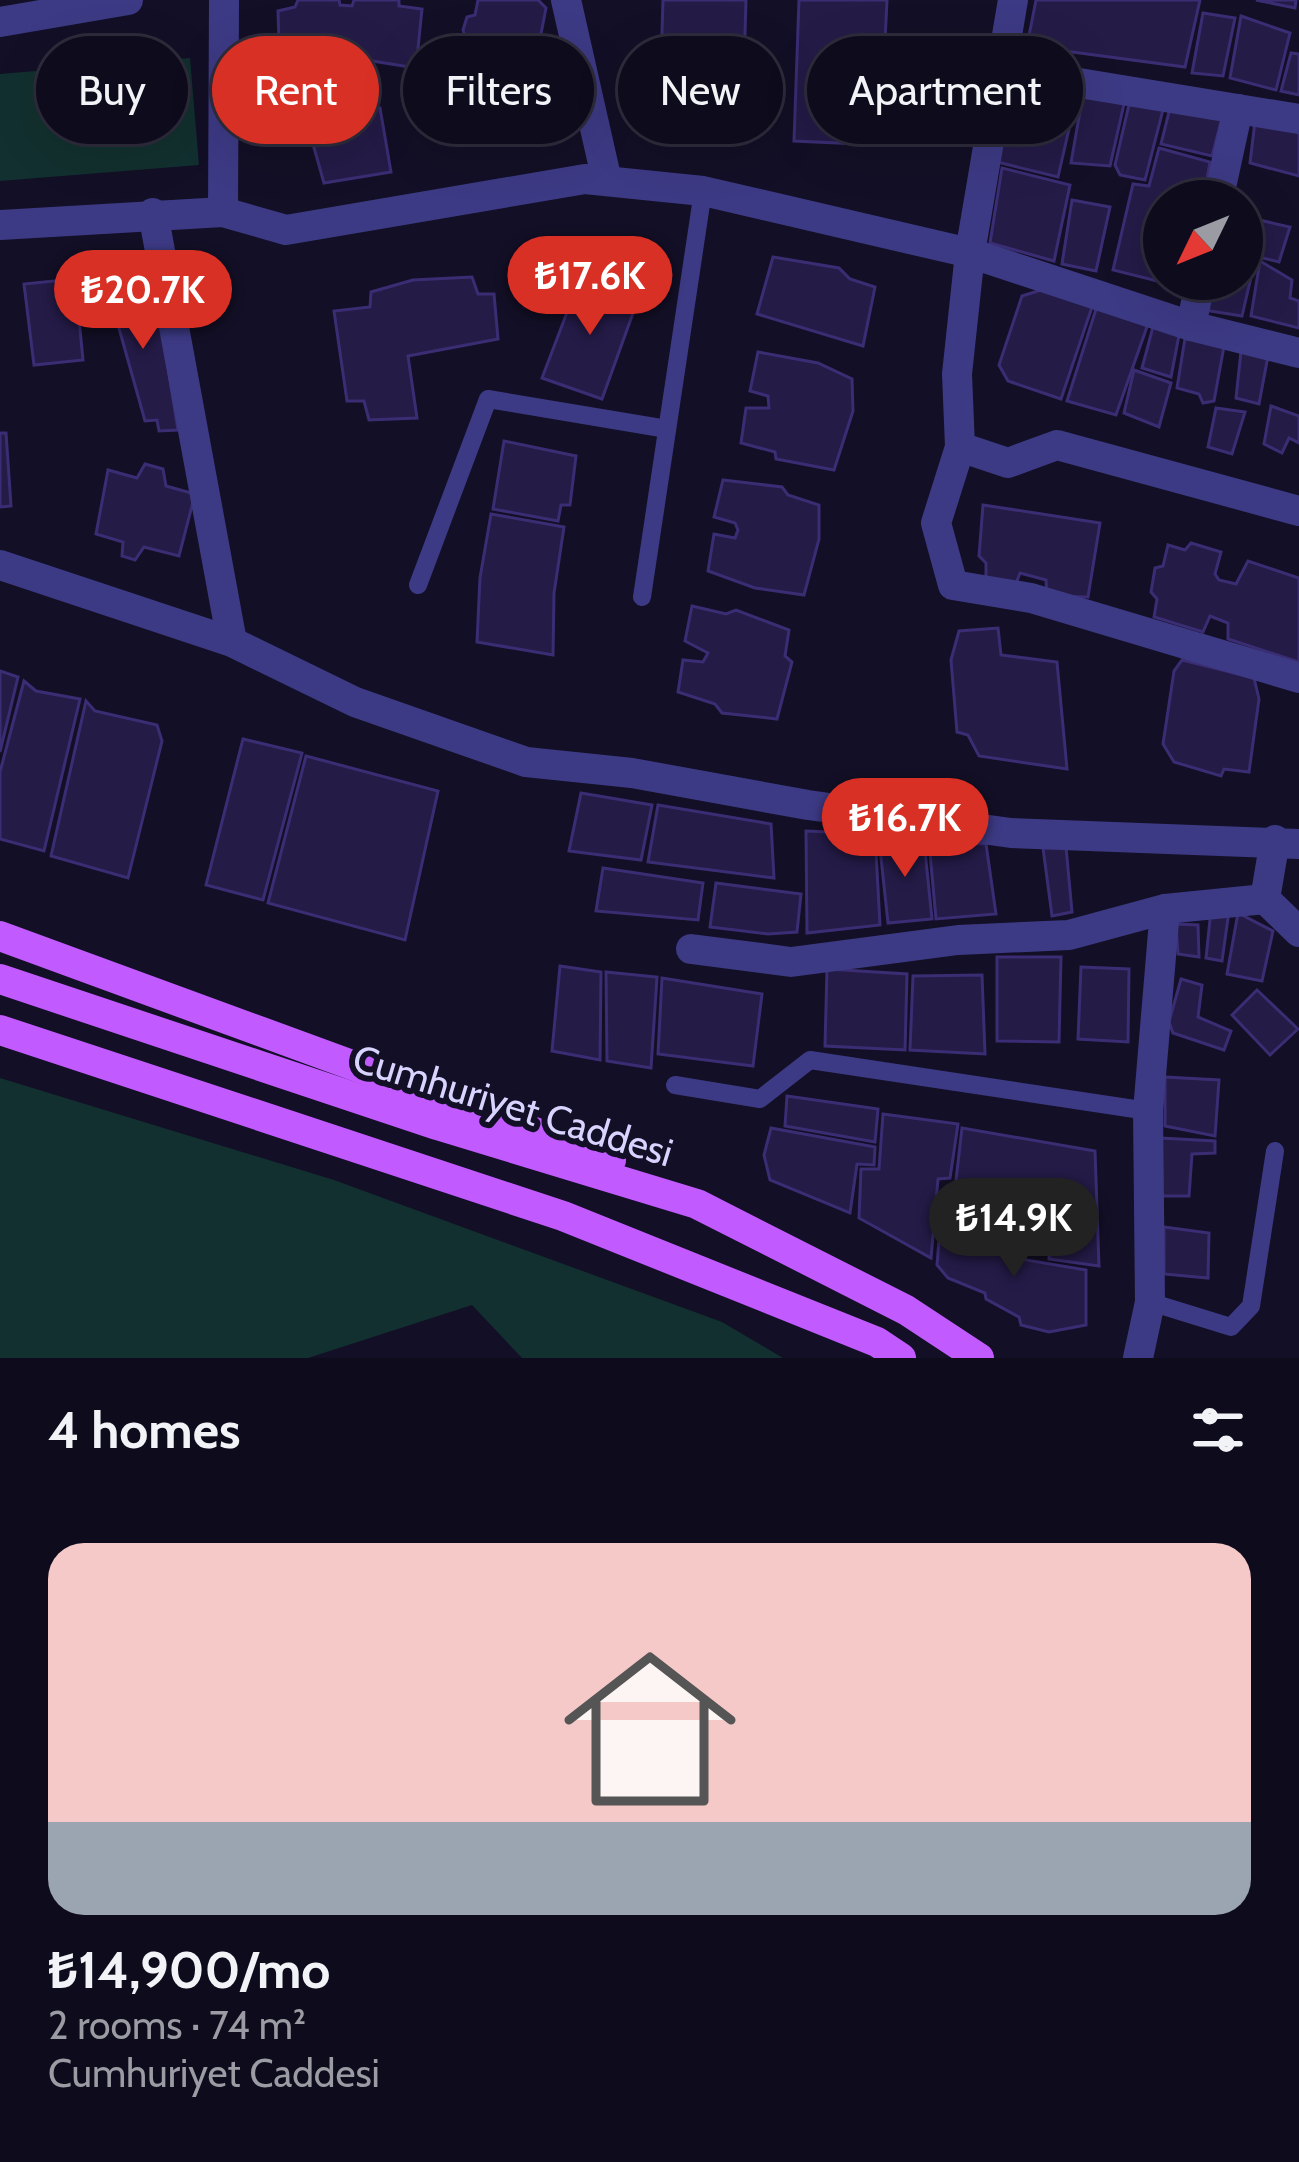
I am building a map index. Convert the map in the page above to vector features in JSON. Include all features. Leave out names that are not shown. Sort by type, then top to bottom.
[{"type":"main road","points":[[0,936],[595,1152],[697,1204]]},
{"type":"main road","name":"Cumhuriyet Caddesi","points":[[0,979],[437,1125],[697,1204],[906,1310],[979,1358]]},
{"type":"main road","points":[[0,1030],[563,1216],[877,1342],[901,1358]]},
{"type":"street","points":[[0,22],[128,0]]},
{"type":"street","points":[[223,212],[224,0]]},
{"type":"street","points":[[566,0],[607,182]]},
{"type":"street","points":[[1006,36],[1013,0]]},
{"type":"street","points":[[1083,84],[1299,119]]},
{"type":"street","points":[[1223,180],[1238,109]]},
{"type":"street","points":[[988,144],[957,374],[960,447],[935,524],[953,585],[1031,598],[1299,678]]},
{"type":"street","points":[[0,225],[223,212],[286,230],[585,179],[703,191],[970,253],[1191,326],[1299,353]]},
{"type":"street","points":[[153,213],[232,643]]},
{"type":"street","points":[[1191,326],[1197,300]]},
{"type":"street","points":[[960,447],[1007,463],[1057,445],[1299,511]]},
{"type":"street","points":[[0,565],[232,643],[355,702],[526,763],[632,772],[808,806],[1011,832],[1287,842],[1265,898]]},
{"type":"street","points":[[691,949],[791,962],[958,940],[1070,935],[1165,909],[1265,898]]},
{"type":"street","points":[[1265,898],[1299,932]]},
{"type":"street","points":[[1138,1358],[1150,1302],[1148,1112],[1165,909]]},
{"type":"lane","points":[[642,597],[703,191]]},
{"type":"lane","points":[[418,585],[488,399],[667,429]]},
{"type":"lane","points":[[675,1085],[760,1100],[810,1060],[1148,1112]]},
{"type":"lane","points":[[1150,1302],[1231,1327],[1250,1306],[1275,1150]]},
{"type":"green space","points":[[188,58],[199,165],[0,181],[0,74],[36,71],[36,144],[188,144]]},
{"type":"green space","points":[[0,1078],[334,1180],[722,1322],[783,1358],[522,1358],[472,1305],[308,1358],[0,1358]]},
{"type":"building","points":[[298,0],[339,0],[340,5],[352,6],[354,0],[399,0],[399,6],[422,9],[419,36],[403,36],[403,66],[379,62],[379,36],[279,36],[278,11],[295,7]]},
{"type":"building","points":[[478,0],[538,0],[546,8],[541,36],[465,36],[467,17],[475,15]]},
{"type":"building","points":[[663,0],[746,0],[745,36],[662,36]]},
{"type":"building","points":[[799,0],[887,0],[885,36],[807,36],[807,142],[794,141]]},
{"type":"building","points":[[1036,0],[1200,0],[1185,67],[1083,53],[1083,36],[1029,36]]},
{"type":"building","points":[[1256,0],[1296,0],[1295,8]]},
{"type":"building","points":[[1203,13],[1235,18],[1223,76],[1192,73]]},
{"type":"building","points":[[1241,16],[1290,33],[1276,90],[1230,78]]},
{"type":"building","points":[[1291,53],[1299,54],[1299,95],[1281,91]]},
{"type":"building","points":[[1084,88],[1126,95],[1110,166],[1071,163],[1074,144],[1083,144]]},
{"type":"building","points":[[1131,96],[1166,98],[1145,180],[1120,175],[1115,165]]},
{"type":"building","points":[[1172,100],[1224,111],[1212,156],[1161,144]]},
{"type":"building","points":[[379,108],[391,172],[324,183],[313,144],[379,144]]},
{"type":"building","points":[[1256,113],[1299,122],[1299,176],[1250,163]]},
{"type":"building","points":[[1000,144],[1066,144],[1058,177],[997,162]]},
{"type":"building","points":[[1159,148],[1210,162],[1207,180],[1151,180]]},
{"type":"building","points":[[1002,168],[1070,185],[1054,261],[990,243]]},
{"type":"building","points":[[1133,184],[1143,185],[1143,278],[1113,270]]},
{"type":"building","points":[[1072,200],[1110,207],[1096,271],[1062,264]]},
{"type":"building","points":[[1263,221],[1290,227],[1279,262],[1263,258]]},
{"type":"building","points":[[773,257],[839,268],[850,279],[875,287],[863,346],[757,314]]},
{"type":"building","points":[[1263,263],[1292,280],[1290,298],[1299,301],[1299,328],[1251,316],[1254,300],[1263,300]]},
{"type":"building","points":[[123,271],[127,280],[137,282],[146,322],[161,324],[178,430],[159,431],[157,420],[145,421],[104,275]]},
{"type":"building","points":[[582,273],[637,302],[602,399],[542,378]]},
{"type":"building","points":[[472,277],[478,294],[494,294],[498,339],[408,356],[417,418],[369,420],[364,401],[347,401],[334,311],[370,307],[371,292],[413,280]]},
{"type":"building","points":[[64,280],[76,288],[83,360],[34,365],[24,284]]},
{"type":"building","points":[[1041,290],[1093,304],[1061,399],[1008,381],[999,365],[1022,296]]},
{"type":"building","points":[[1206,300],[1246,300],[1242,316],[1204,310]]},
{"type":"building","points":[[1097,306],[1149,321],[1116,415],[1067,401]]},
{"type":"building","points":[[1154,323],[1180,330],[1171,377],[1142,368]]},
{"type":"building","points":[[1186,332],[1225,341],[1214,401],[1203,403],[1199,394],[1177,388]]},
{"type":"building","points":[[1241,351],[1268,356],[1259,404],[1236,398]]},
{"type":"building","points":[[758,352],[818,363],[852,379],[853,411],[834,470],[776,459],[775,452],[741,443],[746,408],[769,408],[768,396],[750,391]]},
{"type":"building","points":[[1134,370],[1171,383],[1159,427],[1124,413]]},
{"type":"building","points":[[1271,406],[1299,416],[1299,443],[1289,438],[1282,453],[1264,444]]},
{"type":"building","points":[[1216,408],[1245,412],[1232,454],[1208,447]]},
{"type":"building","points":[[0,433],[6,433],[11,506],[0,507]]},
{"type":"building","points":[[504,441],[576,456],[570,505],[561,505],[558,521],[493,509]]},
{"type":"building","points":[[145,464],[163,469],[166,486],[195,494],[179,556],[144,547],[135,560],[122,556],[123,542],[96,534],[108,470],[137,478]]},
{"type":"building","points":[[723,480],[782,487],[788,495],[819,505],[819,539],[804,595],[755,588],[708,571],[714,534],[735,538],[738,530],[735,523],[714,517]]},
{"type":"building","points":[[983,505],[1100,523],[1088,597],[1047,596],[1046,580],[1020,573],[1014,589],[986,583],[986,563],[979,556]]},
{"type":"building","points":[[491,514],[564,527],[554,593],[553,655],[477,642],[480,578]]},
{"type":"building","points":[[1191,543],[1221,552],[1215,574],[1219,580],[1236,584],[1248,561],[1299,578],[1299,662],[1228,639],[1228,623],[1210,616],[1203,632],[1154,617],[1155,568],[1163,566],[1168,545],[1185,550]]},
{"type":"building","points":[[692,606],[726,614],[736,610],[789,630],[785,656],[792,662],[777,719],[722,713],[715,704],[678,692],[683,660],[703,662],[708,653],[685,641]]},
{"type":"building","points":[[998,628],[1001,655],[1057,662],[1067,769],[979,756],[968,735],[957,732],[951,660],[959,631]]},
{"type":"building","points":[[1182,660],[1254,678],[1259,699],[1249,772],[1224,769],[1221,776],[1174,762],[1163,744],[1174,671]]},
{"type":"building","points":[[0,671],[18,677],[0,752]]},
{"type":"building","points":[[24,681],[36,691],[80,699],[44,851],[0,839],[0,772]]},
{"type":"building","points":[[86,701],[95,711],[157,725],[162,741],[128,878],[51,856]]},
{"type":"building","points":[[243,739],[302,753],[263,900],[206,885]]},
{"type":"building","points":[[306,756],[438,791],[405,940],[268,903]]},
{"type":"building","points":[[581,793],[652,805],[641,860],[569,851]]},
{"type":"building","points":[[658,805],[771,824],[774,878],[648,862]]},
{"type":"building","points":[[806,831],[875,834],[880,925],[807,933]]},
{"type":"building","points":[[879,839],[924,841],[932,919],[888,923]]},
{"type":"building","points":[[929,842],[986,844],[996,914],[936,919]]},
{"type":"building","points":[[1066,847],[1072,912],[1052,916],[1043,848]]},
{"type":"building","points":[[603,868],[703,883],[698,920],[596,911]]},
{"type":"building","points":[[716,883],[801,894],[797,932],[768,934],[710,927]]},
{"type":"building","points":[[1211,910],[1229,911],[1222,961],[1206,958]]},
{"type":"building","points":[[1238,913],[1273,931],[1262,981],[1227,974]]},
{"type":"building","points":[[1176,924],[1198,925],[1199,957],[1178,954]]},
{"type":"building","points":[[997,957],[1061,957],[1059,1042],[997,1041]]},
{"type":"building","points":[[560,966],[601,972],[600,1060],[552,1051]]},
{"type":"building","points":[[1081,967],[1129,969],[1128,1042],[1078,1039]]},
{"type":"building","points":[[827,969],[907,974],[905,1050],[825,1046]]},
{"type":"building","points":[[606,972],[657,977],[651,1068],[607,1061]]},
{"type":"building","points":[[982,975],[985,1054],[910,1050],[913,976]]},
{"type":"building","points":[[662,978],[762,994],[753,1066],[658,1054]]},
{"type":"building","points":[[1181,979],[1202,985],[1198,1017],[1231,1031],[1224,1050],[1173,1033],[1169,1022]]},
{"type":"building","points":[[1257,990],[1298,1029],[1270,1055],[1232,1015]]},
{"type":"building","points":[[1165,1077],[1219,1080],[1215,1136],[1165,1126]]},
{"type":"building","points":[[787,1096],[878,1109],[875,1142],[785,1126]]},
{"type":"building","points":[[883,1114],[958,1124],[950,1178],[938,1179],[931,1258],[859,1218],[861,1169],[879,1169]]},
{"type":"building","points":[[771,1128],[875,1147],[874,1165],[857,1164],[850,1213],[770,1180],[764,1155]]},
{"type":"building","points":[[962,1128],[1095,1151],[1099,1266],[1049,1259],[1050,1248],[1041,1244],[1039,1194],[1007,1189],[1000,1197],[966,1190],[956,1180]]},
{"type":"building","points":[[1160,1138],[1215,1141],[1215,1153],[1192,1154],[1189,1196],[1160,1196]]},
{"type":"building","points":[[941,1216],[978,1236],[1000,1239],[1002,1256],[1086,1270],[1086,1325],[1049,1332],[1021,1325],[1019,1317],[986,1299],[985,1293],[948,1278],[937,1265]]},
{"type":"building","points":[[1164,1227],[1209,1233],[1208,1278],[1164,1274]]}]
